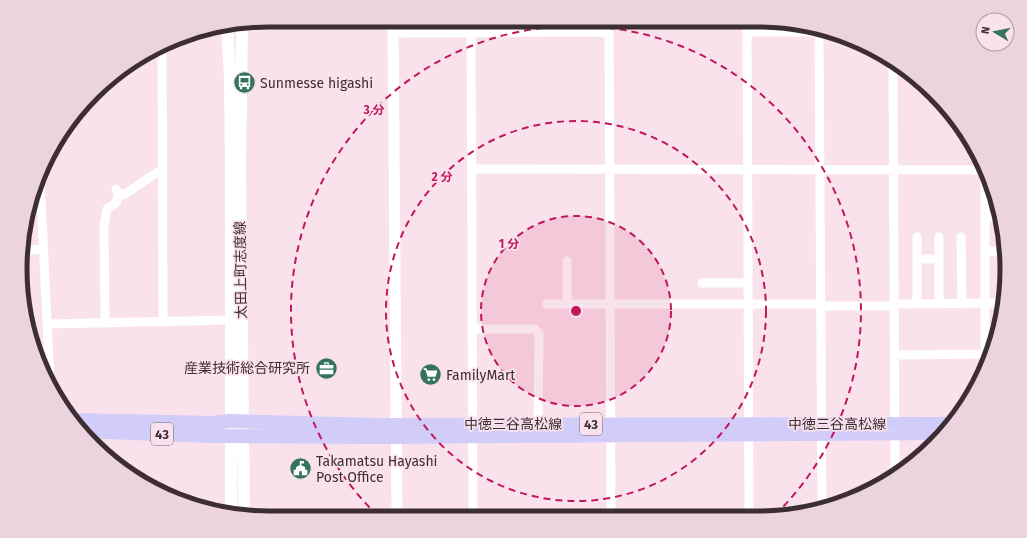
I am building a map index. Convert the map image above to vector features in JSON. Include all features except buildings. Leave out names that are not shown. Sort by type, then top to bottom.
[{"type":"main road","name":"太田上町志度線","points":[[231,508],[237,429],[242,29]]},
{"type":"main road","name":"太田上町志度線","points":[[226,31],[230,78],[232,320],[237,429],[244,509]]},
{"type":"main road","name":"中徳三谷高松線","points":[[80,420],[212,422],[237,429]]},
{"type":"main road","name":"中徳三谷高松線","points":[[472,430],[538,424],[610,430]]},
{"type":"main road","name":"中徳三谷高松線","points":[[894,429],[943,425]]},
{"type":"main road","name":"中徳三谷高松線","points":[[89,431],[237,429],[396,431],[894,429],[937,432]]},
{"type":"street","points":[[393,27],[396,511]]},
{"type":"street","points":[[471,27],[473,511]]},
{"type":"street","points":[[609,27],[611,305],[610,430],[612,511]]},
{"type":"street","points":[[747,27],[748,430],[750,511]]},
{"type":"street","points":[[393,34],[609,32]]},
{"type":"street","points":[[747,32],[805,32]]},
{"type":"street","points":[[819,35],[822,503]]},
{"type":"street","points":[[162,52],[162,322]]},
{"type":"street","points":[[893,69],[895,468]]},
{"type":"street","points":[[105,323],[104,225],[107,209],[116,203],[117,191],[125,194],[162,169]]},
{"type":"street","points":[[472,169],[894,169],[981,174]]},
{"type":"street","points":[[984,183],[986,350]]},
{"type":"street","points":[[40,190],[49,371]]},
{"type":"street","points":[[985,217],[994,217]]},
{"type":"street","points":[[917,237],[917,304]]},
{"type":"street","points":[[939,304],[940,237]]},
{"type":"street","points":[[961,237],[962,304]]},
{"type":"street","points":[[28,250],[43,249]]},
{"type":"street","points":[[985,251],[999,252]]},
{"type":"street","points":[[917,259],[939,259]]},
{"type":"street","points":[[567,261],[567,304]]},
{"type":"street","points":[[702,283],[748,284]]},
{"type":"street","points":[[547,304],[894,305],[998,303]]},
{"type":"street","points":[[47,324],[232,320]]},
{"type":"street","points":[[472,329],[535,329],[539,334],[538,424]]},
{"type":"street","points":[[895,355],[985,354]]},
{"type":"place","name":"Sunmesse higashi","points":[[245,83]]},
{"type":"place","name":"産業技術総合研究所","points":[[326,368]]},
{"type":"place","name":"FamilyMart","points":[[430,375]]},
{"type":"place","name":"Takamatsu Hayashi Post Office","points":[[301,469]]}]
